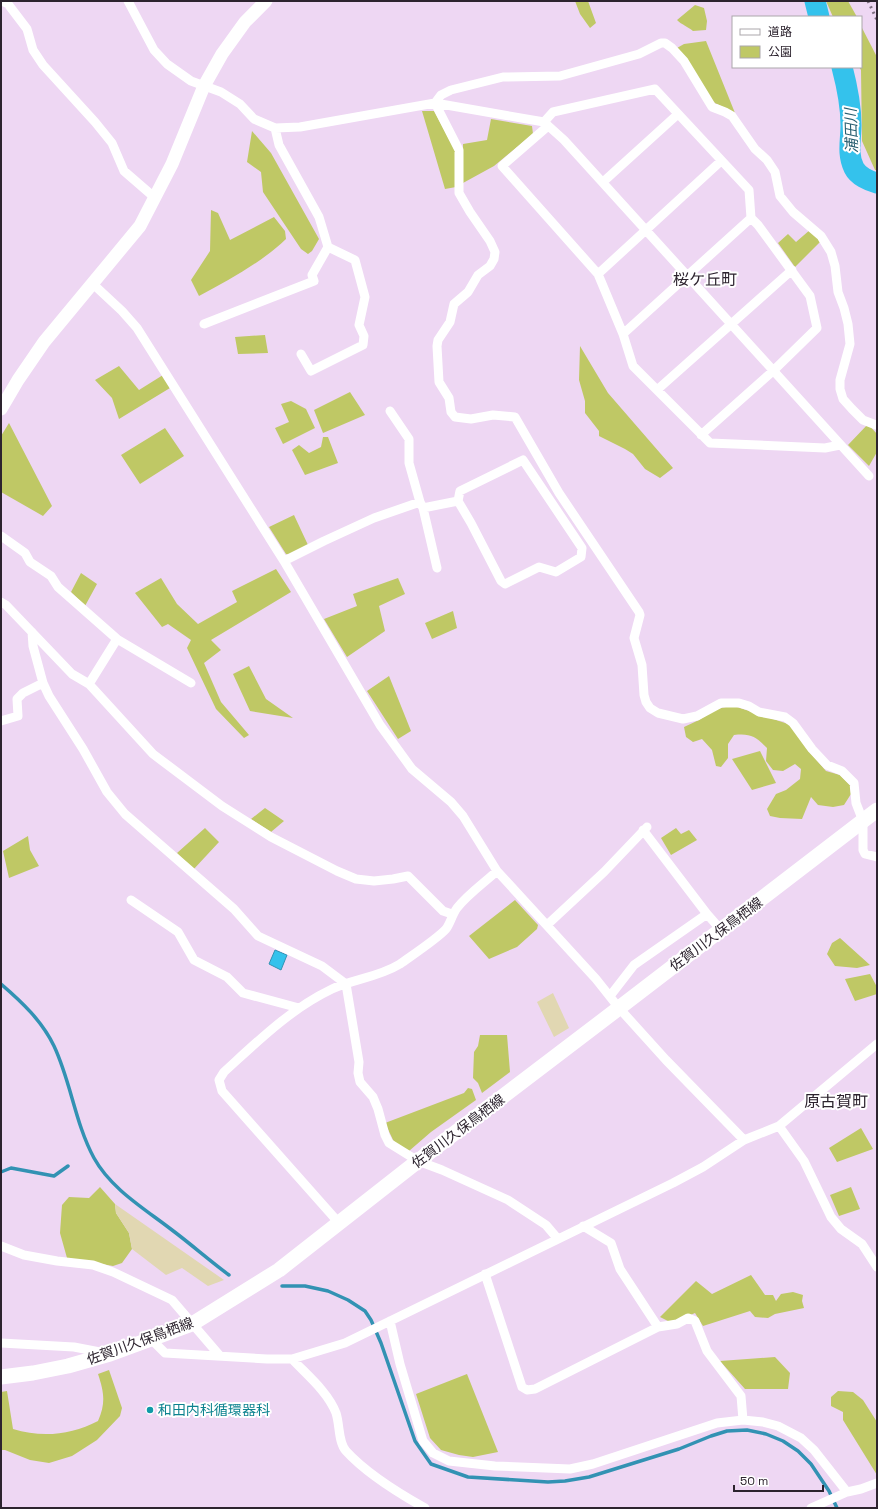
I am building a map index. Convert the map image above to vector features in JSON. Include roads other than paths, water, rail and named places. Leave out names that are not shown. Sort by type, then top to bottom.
[{"type":"main road","name":"佐賀川久保鳥栖線","points":[[1,1377],[33,1373],[68,1366],[110,1354],[192,1324],[279,1270],[418,1161],[877,810]]},
{"type":"street","points":[[2,1],[8,4],[27,29],[33,50],[43,65],[112,143],[124,171],[154,197]]},
{"type":"street","points":[[128,1],[154,50],[167,64],[191,80],[221,92],[240,104],[254,119],[274,128],[308,126],[435,102],[546,124],[564,140],[603,182],[869,476]]},
{"type":"street","points":[[1,409],[18,380],[44,342],[140,226],[172,164],[204,86],[222,54],[245,22],[266,1]]},
{"type":"street","points":[[435,102],[441,95],[451,90],[503,77],[560,76],[639,54],[661,43],[672,48],[684,61],[712,107],[732,116],[754,149],[767,160],[776,172],[780,196],[793,212],[821,236],[831,252],[835,266],[838,292],[848,324],[850,344],[840,380],[840,389],[843,399],[852,410],[863,420],[876,425]]},
{"type":"street","points":[[701,435],[773,371],[817,328],[810,296],[752,218],[749,190],[656,89],[553,112],[546,124],[502,166],[598,274],[623,334],[633,366],[701,435],[710,443],[825,448],[840,445]]},
{"type":"street","points":[[435,102],[459,150],[459,194],[490,241],[495,252],[494,259],[490,266],[478,275],[468,292],[454,304],[450,322],[438,340],[438,377],[439,382],[449,398],[451,412],[455,417],[462,419],[493,415],[515,417],[559,493],[639,612],[640,615],[634,638],[642,665],[644,695],[650,708],[658,713],[683,719],[697,716],[721,703],[739,703],[749,706],[759,712],[786,717],[794,723],[821,760],[827,765],[842,771],[854,783],[856,803],[863,820],[863,850],[865,854],[877,857]]},
{"type":"street","points":[[603,182],[678,114]]},
{"type":"street","points":[[204,324],[314,281],[312,276],[328,247],[319,217],[279,145],[274,128]]},
{"type":"street","points":[[598,274],[721,161]]},
{"type":"street","points":[[623,334],[752,218]]},
{"type":"street","points":[[300,354],[311,371],[362,345],[364,336],[359,325],[365,297],[355,260],[328,247]]},
{"type":"street","points":[[657,390],[792,270]]},
{"type":"street","points":[[93,284],[122,311],[137,328],[284,561],[380,725],[412,769],[451,802],[464,816],[497,871],[596,979],[619,1008],[666,1060],[744,1140]]},
{"type":"street","points":[[390,411],[409,439],[409,463],[422,505],[437,568]]},
{"type":"street","points":[[523,460],[582,548],[582,557],[556,572],[539,567],[505,584],[500,581],[471,523],[458,501],[460,491],[523,460]]},
{"type":"street","points":[[284,561],[374,518],[422,505],[458,501]]},
{"type":"street","points":[[1,536],[25,553],[30,562],[51,576],[58,587],[117,639],[191,683]]},
{"type":"street","points":[[1,602],[6,605],[72,674],[89,684],[153,754],[222,806],[271,837],[337,871],[356,878],[374,881],[408,876],[443,911],[452,914]]},
{"type":"street","points":[[32,632],[33,646],[43,683],[49,696],[83,749],[107,792],[125,814],[234,909],[258,936],[322,966],[346,984],[359,1062],[358,1073],[360,1082],[373,1097],[378,1109],[385,1136],[389,1143],[418,1161],[442,1170],[508,1200],[546,1225],[557,1238]]},
{"type":"street","points":[[89,684],[117,639]]},
{"type":"street","points":[[1,721],[18,716],[17,699],[23,693],[43,683]]},
{"type":"street","points":[[547,925],[604,872],[645,828],[707,914],[721,930]]},
{"type":"street","points":[[339,1223],[222,1091],[219,1080],[224,1072],[298,1008],[331,990],[384,973],[446,928],[452,914],[459,906],[497,871]]},
{"type":"street","points":[[131,900],[178,932],[194,960],[228,977],[243,993],[298,1008]]},
{"type":"street","points":[[610,996],[634,965],[707,914]]},
{"type":"street","points":[[151,1339],[165,1353],[267,1359],[292,1359],[345,1343],[557,1238],[674,1183],[703,1167],[744,1140],[779,1126],[877,1044]]},
{"type":"street","points":[[779,1126],[804,1161],[831,1217],[841,1229],[862,1244],[877,1267]]},
{"type":"street","points":[[583,1226],[611,1243],[620,1269],[658,1327]]},
{"type":"street","points":[[1,1246],[24,1255],[57,1261],[93,1265],[113,1272],[172,1300],[220,1356]]},
{"type":"street","points":[[485,1274],[522,1387],[527,1390],[535,1390],[658,1327],[677,1324],[688,1318],[695,1321],[707,1351],[741,1396],[743,1420]]},
{"type":"street","points":[[388,1322],[423,1441],[433,1453],[449,1461],[495,1466],[570,1469],[593,1464],[717,1423],[743,1420],[763,1422],[778,1426],[800,1438],[814,1450],[844,1493]]},
{"type":"street","points":[[1,1343],[74,1347],[110,1354]]},
{"type":"street","points":[[292,1359],[330,1400],[336,1414],[340,1437],[345,1450],[385,1483],[426,1508]]},
{"type":"street","points":[[814,1507],[844,1493],[877,1483]]},
{"type":"water","points":[[275,950],[287,955],[281,970],[269,964]]},
{"type":"waterway","name":"浦田川","points":[[815,1],[819,16]]},
{"type":"waterway","name":"浦田川","points":[[842,68],[850,111],[850,152],[852,163],[856,171],[861,176],[877,183]]},
{"type":"waterway","points":[[1,984],[31,1012],[44,1028],[54,1046],[65,1074],[82,1131],[94,1158],[101,1169],[129,1198],[229,1275]]},
{"type":"waterway","points":[[1,1172],[11,1168],[54,1176],[68,1166]]},
{"type":"waterway","points":[[282,1286],[305,1286],[328,1291],[348,1300],[365,1311],[371,1320],[381,1343],[415,1441],[431,1464],[468,1477],[548,1482],[565,1481],[589,1477],[679,1449],[727,1431],[747,1430],[766,1434],[783,1441],[798,1451],[811,1464],[829,1491],[837,1508]]},
{"type":"railway","points":[[868,1],[877,20]]},
{"type":"place","name":"和田内科循環器科","points":[[150,1410]]},
{"type":"district","name":"桜ケ丘町","points":[[705,279]]},
{"type":"district","name":"原古賀町","points":[[836,1101]]}]
